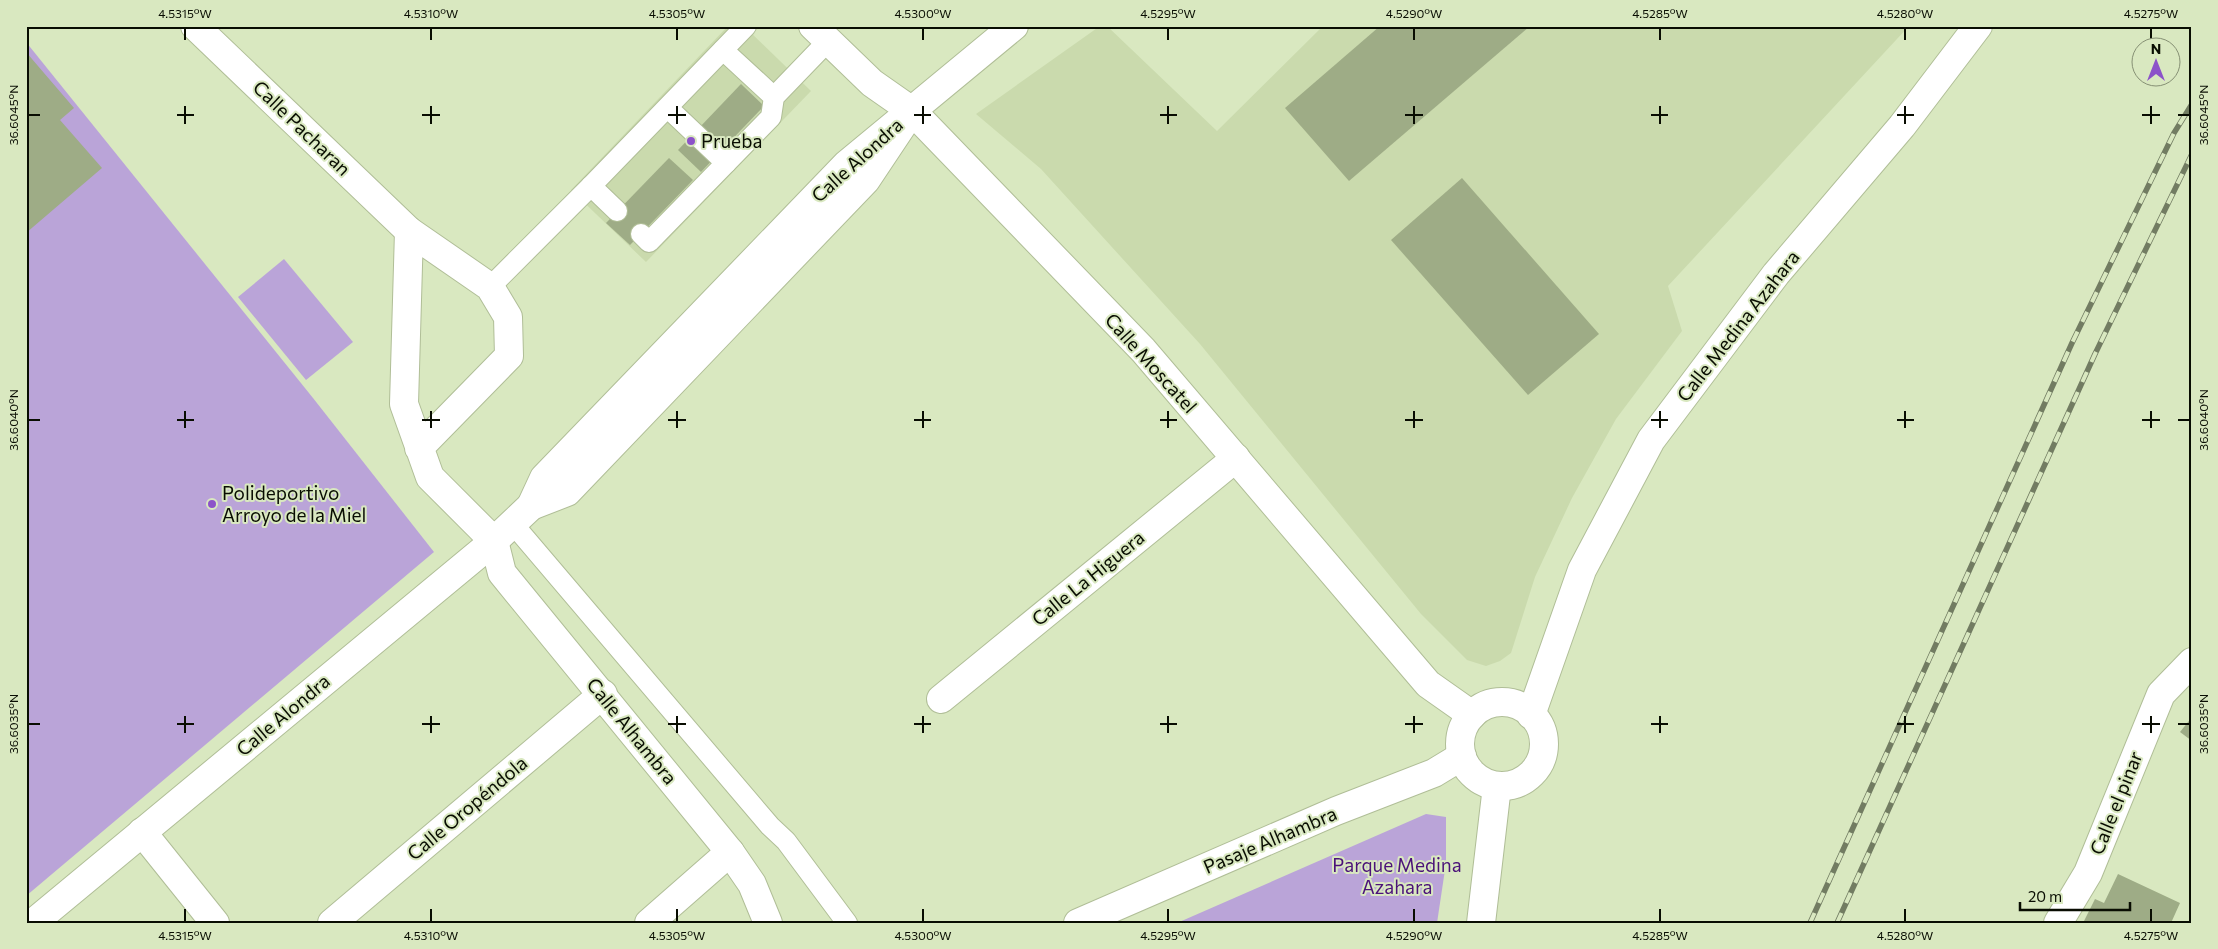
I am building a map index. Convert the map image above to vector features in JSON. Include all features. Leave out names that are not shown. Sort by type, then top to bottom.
[{"type":"street","name":"Calle Pacharan","points":[[195,26],[409,231],[490,287],[508,317],[509,356],[419,448]]},
{"type":"street","name":"Calle Alondra","points":[[33,923],[513,524],[544,478],[847,164],[1014,26]]},
{"type":"street","name":"Calle Medina Azahara","points":[[1531,715],[1582,570],[1651,440],[1776,274],[1902,126],[1978,26]]},
{"type":"street","name":"Calle Moscatel","points":[[821,33],[872,82],[912,111],[1143,350],[1428,684],[1472,715]]},
{"type":"street","points":[[409,231],[404,404],[419,448],[430,477],[513,524]]},
{"type":"street","name":"Calle La Higuera","points":[[941,699],[1236,458]]},
{"type":"street","name":"Calle Alhambra","points":[[513,524],[502,573],[603,694],[730,852],[752,884],[768,923]]},
{"type":"street","name":"Calle el pinar","points":[[2058,923],[2088,873],[2161,694],[2192,662]]},
{"type":"street","name":"Calle Oropéndola","points":[[332,923],[603,694]]},
{"type":"street","points":[[1496,703],[1508,703],[1521,707],[1531,715],[1539,725],[1544,737],[1544,750],[1540,763],[1532,774],[1522,782],[1510,786],[1496,786],[1485,783],[1475,776],[1467,767],[1460,745],[1462,734],[1472,715],[1483,707],[1496,703]]},
{"type":"street","name":"Pasaje Alhambra","points":[[1078,923],[1336,811],[1434,773],[1462,756]]},
{"type":"street","points":[[1481,923],[1496,786]]},
{"type":"street","points":[[142,832],[215,923]]},
{"type":"street","points":[[649,923],[730,852]]},
{"type":"lane","points":[[490,287],[668,108],[746,26]]},
{"type":"lane","points":[[641,234],[649,242],[771,117],[774,97],[821,33]]},
{"type":"lane","points":[[722,50],[774,97]]},
{"type":"lane","points":[[668,108],[726,163]]},
{"type":"lane","points":[[591,186],[617,211]]},
{"type":"lane","points":[[513,524],[763,819],[786,841],[847,923]]},
{"type":"shaded area","name":"Prueba","points":[[728,26],[744,26],[811,91],[646,262],[571,190]]},
{"type":"shaded area","points":[[1100,26],[1107,26],[1217,131],[1323,26],[1909,26],[1668,286],[1682,331],[1616,419],[1572,498],[1535,577],[1511,653],[1500,661],[1486,666],[1467,660],[1421,614],[1200,344],[1041,169],[976,114]]},
{"type":"green space","name":"Polideportivo Arroyo de la Miel","points":[[26,42],[313,398],[434,552],[26,896]]},
{"type":"green space","points":[[284,259],[353,342],[306,380],[238,297]]},
{"type":"green space","name":"Parque Medina Azahara","points":[[1426,814],[1446,817],[1446,863],[1437,923],[1177,923]]},
{"type":"building","points":[[1380,26],[1530,26],[1349,181],[1285,108]]},
{"type":"building","points":[[26,52],[74,108],[60,120],[102,168],[26,233]]},
{"type":"building","points":[[741,84],[764,106],[701,172],[678,150]]},
{"type":"building","points":[[669,158],[693,180],[630,245],[606,223]]},
{"type":"building","points":[[1462,178],[1599,334],[1528,395],[1391,240]]},
{"type":"building","points":[[2192,717],[2192,741],[2180,732]]},
{"type":"building","points":[[2118,874],[2180,903],[2171,923],[2083,923],[2095,899],[2104,903]]},
{"type":"railway","points":[[1810,923],[2072,343],[2174,133],[2192,104]]},
{"type":"railway","points":[[1837,923],[2095,354],[2192,154]]},
{"type":"place","name":"Prueba","points":[[691,141]]},
{"type":"place","name":"Polideportivo Arroyo de la Miel","points":[[212,504]]}]
